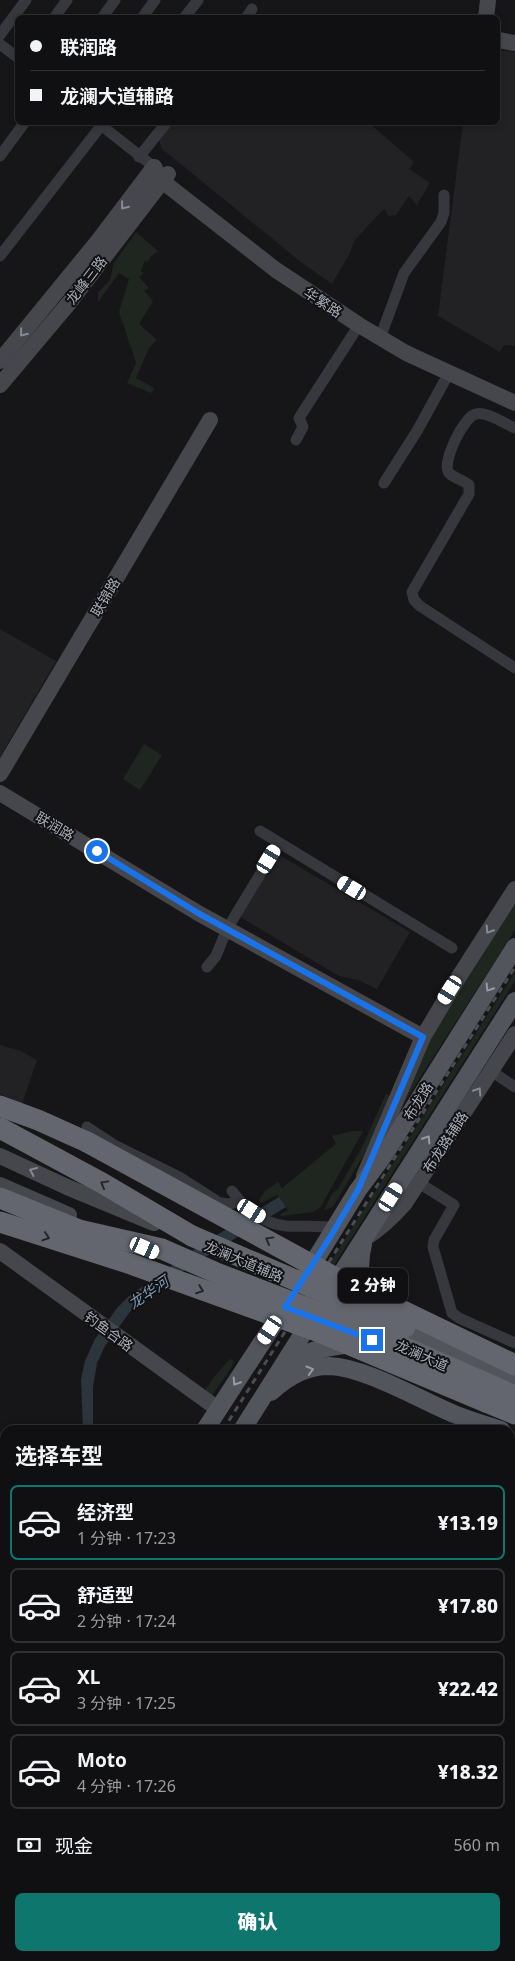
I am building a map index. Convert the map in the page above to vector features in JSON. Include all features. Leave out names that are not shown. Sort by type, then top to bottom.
[{"type":"highway","points":[[0,1106],[38,1120],[87,1142],[347,1284],[515,1364]]},
{"type":"highway","name":"龙澜大道","points":[[0,1128],[102,1183],[191,1237],[515,1376]]},
{"type":"highway","name":"龙澜大道","points":[[0,1198],[79,1230],[163,1253],[370,1332],[515,1396]]},
{"type":"highway","points":[[0,1222],[131,1264],[317,1331],[515,1414]]},
{"type":"main road","points":[[486,15],[488,0]]},
{"type":"main road","points":[[500,40],[515,42]]},
{"type":"main road","name":"华繁路","points":[[162,174],[276,270],[359,326],[406,353],[515,403]]},
{"type":"main road","name":"华繁路","points":[[162,174],[294,270],[383,330],[515,394]]},
{"type":"main road","name":"龙峰三路","points":[[0,361],[91,249],[162,174]]},
{"type":"main road","name":"龙峰三路","points":[[0,385],[69,303],[162,174]]},
{"type":"main road","name":"联锦路","points":[[0,774],[210,420]]},
{"type":"main road","name":"联润路","points":[[0,793],[227,929],[423,1037]]},
{"type":"main road","points":[[358,1190],[423,1037],[515,889]]},
{"type":"main road","name":"布龙路","points":[[208,1425],[333,1234],[358,1190],[384,1155],[515,946]]},
{"type":"main road","name":"布龙路","points":[[245,1425],[364,1239],[413,1176],[515,1001]]},
{"type":"main road","name":"布龙路辅路","points":[[413,1176],[491,1072],[515,1034]]},
{"type":"main road","points":[[384,1155],[413,1176]]},
{"type":"main road","name":"龙澜大道辅路","points":[[0,1157],[67,1187],[191,1237],[515,1380]]},
{"type":"main road","name":"龙澜大道辅路","points":[[0,1185],[163,1253],[226,1283],[390,1347],[515,1404]]},
{"type":"main road","points":[[240,1260],[272,1265],[291,1264],[317,1251],[333,1234]]},
{"type":"main road","points":[[364,1239],[360,1255],[362,1284],[374,1311],[388,1323]]},
{"type":"main road","name":"钓鱼合路","points":[[0,1251],[218,1410]]},
{"type":"main road","points":[[226,1283],[244,1296],[257,1312],[260,1323],[260,1336],[254,1354]]},
{"type":"main road","points":[[277,1374],[296,1357],[330,1347],[368,1344],[390,1347]]},
{"type":"main road","points":[[256,1406],[272,1390],[293,1375],[317,1367],[330,1366],[365,1374],[476,1425]]},
{"type":"street","points":[[0,35],[26,0]]},
{"type":"street","points":[[56,15],[68,0]]},
{"type":"street","points":[[104,15],[114,0]]},
{"type":"street","points":[[144,15],[155,0]]},
{"type":"street","points":[[186,15],[198,0]]},
{"type":"street","points":[[0,44],[15,56]]},
{"type":"street","points":[[0,156],[23,125]]},
{"type":"street","points":[[0,256],[100,125]]},
{"type":"street","name":"华繁路","points":[[102,125],[162,174]]},
{"type":"street","points":[[138,156],[164,125]]},
{"type":"street","points":[[383,330],[404,273],[441,222],[444,212],[444,195]]},
{"type":"street","points":[[296,440],[302,427],[299,418],[359,326]]},
{"type":"street","points":[[384,482],[417,431],[449,373]]},
{"type":"street","points":[[515,428],[482,413],[471,416],[466,421],[448,457],[447,465],[451,474],[469,485],[469,494],[412,592],[414,600],[420,606],[515,668]]},
{"type":"street","points":[[260,831],[452,948]]},
{"type":"street","points":[[207,967],[216,956],[227,929],[279,843]]},
{"type":"street","points":[[491,1072],[515,1087]]},
{"type":"street","points":[[87,1127],[124,1151],[179,1176],[218,1202],[227,1204],[240,1202]]},
{"type":"street","points":[[413,1176],[454,1205],[434,1240],[433,1247],[452,1313],[459,1318],[515,1343]]},
{"type":"street","points":[[232,1191],[240,1202],[269,1222],[285,1226],[326,1226],[333,1234]]},
{"type":"shaded area","points":[[500,50],[515,52],[515,346],[504,345],[500,352],[438,316],[463,125],[500,125]]},
{"type":"shaded area","points":[[169,125],[371,125],[414,162],[409,169],[430,183],[417,205],[409,196],[396,215],[389,216],[384,209],[376,217],[354,241],[350,253],[332,284],[302,263],[161,148],[159,138]]},
{"type":"shaded area","points":[[136,232],[158,251],[151,256],[148,262],[145,261],[141,271],[144,273],[139,277],[149,288],[144,291],[153,301],[139,324],[157,340],[149,348],[136,378],[154,388],[151,393],[127,383],[136,363],[119,312],[129,279],[119,273],[98,302],[98,293],[110,280],[114,263]]},
{"type":"shaded area","points":[[0,629],[56,661],[0,757]]},
{"type":"shaded area","points":[[144,744],[162,755],[140,790],[123,779]]},
{"type":"shaded area","points":[[281,856],[410,932],[377,989],[358,980],[339,976],[240,917],[277,857]]},
{"type":"shaded area","points":[[515,899],[515,930],[391,1123],[439,1020]]},
{"type":"shaded area","points":[[515,972],[515,981],[329,1273],[326,1269]]},
{"type":"shaded area","points":[[0,1045],[21,1051],[37,1060],[22,1104],[0,1094]]},
{"type":"shaded area","points":[[386,1094],[392,1096],[370,1144],[333,1207],[324,1210],[362,1147]]},
{"type":"shaded area","points":[[353,1131],[363,1131],[320,1208],[313,1212],[282,1216],[279,1215],[288,1210],[277,1195],[261,1203],[259,1200],[265,1191],[278,1182],[282,1188],[336,1144],[332,1136]]},
{"type":"shaded area","points":[[230,1359],[234,1361],[231,1368],[211,1397],[203,1393],[214,1377]]},
{"type":"water","name":"龙华河","points":[[279,1197],[286,1207],[186,1269],[135,1305],[105,1346],[97,1363],[93,1387],[93,1425],[83,1425],[81,1379],[85,1361],[95,1339],[117,1308],[129,1296],[202,1244]]},
{"type":"railway","points":[[226,1425],[515,967]]},
{"type":"route","points":[[97,851],[198,913],[423,1037],[358,1190],[317,1259],[285,1307],[337,1325],[372,1340]]}]
